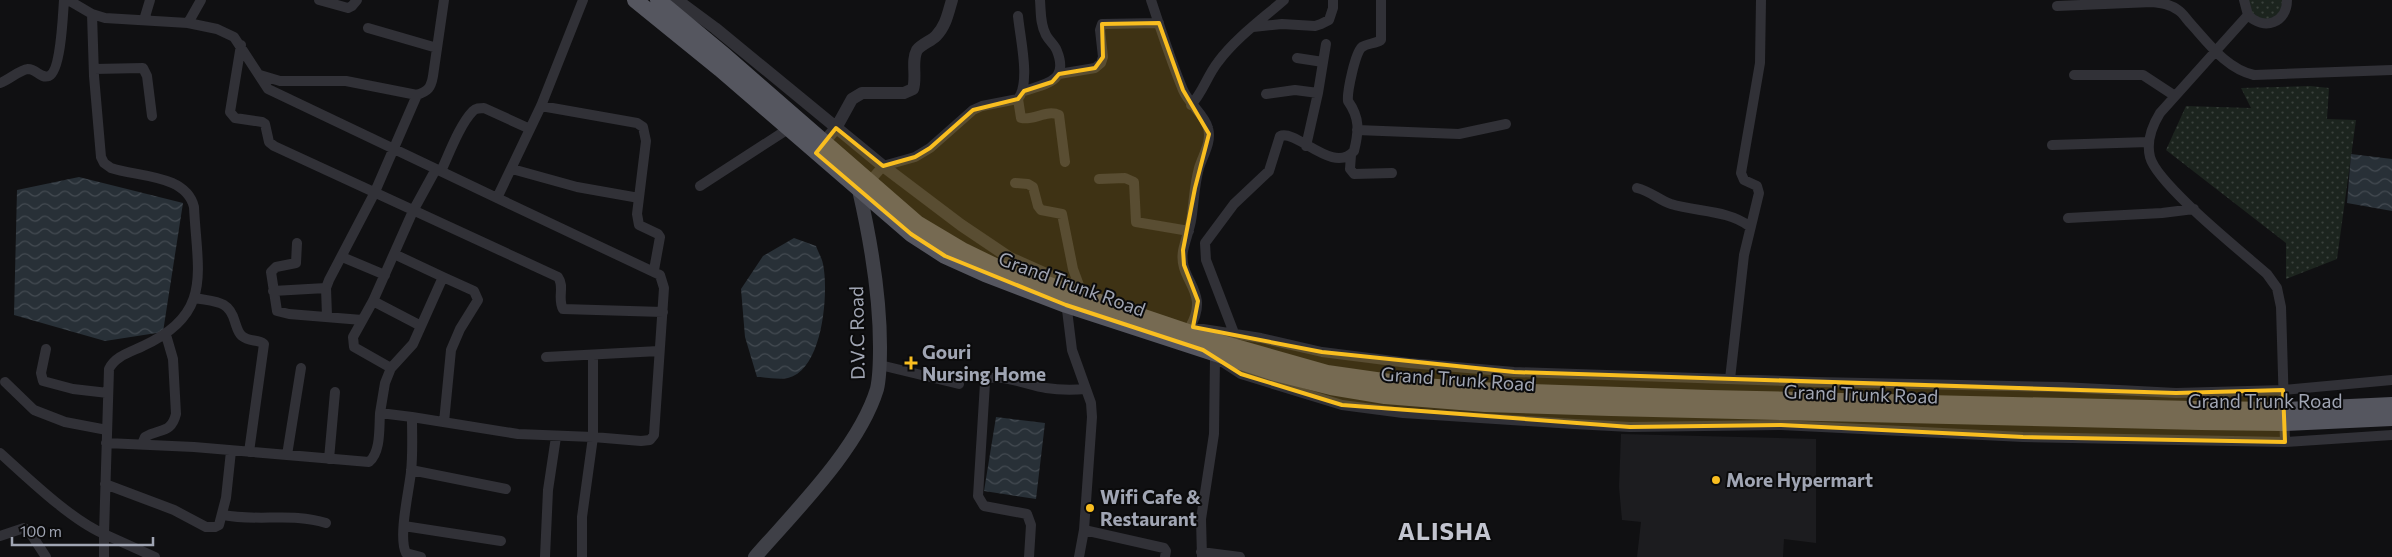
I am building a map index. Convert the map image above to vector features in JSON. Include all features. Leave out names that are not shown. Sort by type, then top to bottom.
[{"type":"highway","name":"Grand Trunk Road","points":[[658,0],[864,186],[912,234],[946,256],[986,274],[1098,301],[1279,361],[1327,373],[1476,390],[2392,418]]},
{"type":"highway","name":"Grand Trunk Road","points":[[634,1],[720,70],[788,129],[820,147]]},
{"type":"highway","name":"Grand Trunk Road","points":[[1071,295],[1209,353],[1274,373],[1331,387],[1386,396],[1475,403],[2012,419],[2284,416],[2392,405]]},
{"type":"main road","name":"D.V.C Road","points":[[756,557],[818,485],[852,439],[869,411],[877,387],[880,365],[880,325],[864,186]]},
{"type":"street","points":[[0,83],[26,69],[35,71],[41,76],[48,77],[52,74],[56,68],[59,54],[64,0]]},
{"type":"street","points":[[68,0],[92,14],[105,18],[188,23],[217,29],[234,37],[268,89],[394,150],[654,270],[663,281],[663,312],[654,435],[650,440],[518,434],[380,413]]},
{"type":"street","points":[[144,20],[150,0]]},
{"type":"street","points":[[188,23],[201,0]]},
{"type":"street","points":[[319,0],[348,8],[357,0]]},
{"type":"street","points":[[260,75],[280,81],[346,81],[417,95],[431,88],[444,0]]},
{"type":"street","points":[[497,198],[541,106],[584,0]]},
{"type":"street","points":[[677,0],[883,166],[1005,255],[1071,295]]},
{"type":"street","points":[[820,147],[836,128],[852,99],[862,93],[904,93],[913,89],[916,80],[914,59],[918,50],[936,36],[945,24],[952,0]]},
{"type":"street","points":[[864,186],[883,166],[915,157],[930,148],[978,108],[1021,95],[1052,82],[1059,74],[1060,62],[1057,49],[1046,37],[1042,26],[1040,0]]},
{"type":"street","points":[[1150,0],[1183,90],[1191,105],[1205,120],[1209,134],[1195,188],[1183,257],[1198,301],[1198,309],[1190,327]]},
{"type":"street","points":[[1191,105],[1202,92],[1216,64],[1228,50],[1284,0]]},
{"type":"street","points":[[1253,27],[1282,24],[1314,26],[1322,24],[1329,20],[1333,0]]},
{"type":"street","points":[[1381,0],[1381,40],[1366,45],[1358,52],[1348,92],[1348,101],[1357,114],[1356,145],[1351,155],[1350,169],[1354,174],[1392,173]]},
{"type":"street","points":[[1730,378],[1742,264],[1749,226],[1759,190],[1757,186],[1744,180],[1741,173],[1760,63],[1762,0]]},
{"type":"street","points":[[2244,0],[2248,15],[2260,23],[2274,23],[2284,13],[2287,0]]},
{"type":"street","points":[[2057,6],[2152,2],[2165,4],[2178,10],[2216,51],[2242,72],[2254,75],[2392,70]]},
{"type":"street","points":[[92,14],[99,148],[104,163],[122,172],[181,187],[192,199],[199,280],[195,298],[189,309],[166,335],[112,363],[109,368],[104,557]]},
{"type":"street","points":[[2248,15],[2175,96],[2152,125],[2149,142],[2150,157],[2156,170],[2194,209],[2267,274],[2277,288],[2281,307],[2285,442]]},
{"type":"street","points":[[1018,16],[1021,118],[1029,119],[1052,113],[1059,114],[1065,162]]},
{"type":"street","points":[[1059,74],[1095,68],[1101,63],[1103,57],[1100,30],[1102,24],[1159,23]]},
{"type":"street","points":[[368,28],[437,48]]},
{"type":"street","points":[[1306,146],[1318,93],[1326,44]]},
{"type":"street","points":[[241,45],[230,108],[232,116],[265,124],[268,142],[274,146],[413,212],[558,277],[562,286],[560,301],[563,308],[663,312]]},
{"type":"street","points":[[1297,58],[1323,62]]},
{"type":"street","points":[[94,69],[142,68],[147,76],[152,116]]},
{"type":"street","points":[[2074,75],[2143,75],[2175,96]]},
{"type":"street","points":[[1266,94],[1295,90],[1318,93]]},
{"type":"street","points":[[327,316],[326,288],[374,194],[417,95]]},
{"type":"street","points":[[541,106],[637,123],[643,127],[646,141],[637,214],[639,225],[658,234],[660,237],[654,270]]},
{"type":"street","points":[[391,368],[354,347],[353,337],[374,301],[413,212],[473,110],[484,108],[530,129]]},
{"type":"street","points":[[1357,130],[1459,134],[1506,124]]},
{"type":"street","points":[[700,186],[788,129]]},
{"type":"street","points":[[1234,333],[1206,260],[1205,243],[1234,204],[1269,172],[1280,136],[1288,135],[1306,146],[1332,156],[1351,155]]},
{"type":"street","points":[[2052,145],[2149,142]]},
{"type":"street","points":[[512,169],[578,188],[639,198]]},
{"type":"street","points":[[1099,179],[1125,178],[1134,182],[1136,222],[1189,231]]},
{"type":"street","points":[[1015,183],[1028,184],[1033,187],[1038,206],[1041,210],[1062,214],[1073,270],[1071,295],[1072,350],[1091,403],[1092,417],[1084,530],[1079,557]]},
{"type":"street","points":[[1637,188],[1648,191],[1669,203],[1732,217],[1749,226]]},
{"type":"street","points":[[2068,218],[2162,213],[2194,209]]},
{"type":"street","points":[[297,243],[296,263],[276,267],[271,272],[276,307],[281,313],[362,320]]},
{"type":"street","points":[[394,254],[474,291],[478,300],[460,329],[451,350],[444,422]]},
{"type":"street","points":[[342,257],[385,275]]},
{"type":"street","points":[[106,443],[142,444],[369,462],[374,458],[385,384],[391,368],[413,344],[443,277]]},
{"type":"street","points":[[273,291],[326,288]]},
{"type":"street","points":[[195,298],[226,305],[231,309],[240,334],[244,338],[264,344],[249,452]]},
{"type":"street","points":[[374,301],[422,326]]},
{"type":"street","points":[[1162,323],[1234,333],[1322,352],[1418,364],[1514,372],[2052,387],[2176,393],[2284,390],[2392,380]]},
{"type":"street","points":[[142,444],[145,437],[168,428],[174,422],[176,414],[173,359],[166,335]]},
{"type":"street","points":[[46,349],[41,373],[44,381],[73,389],[108,393]]},
{"type":"street","points":[[546,357],[659,351]]},
{"type":"street","points":[[1209,353],[1241,374],[1306,395],[1342,405],[1403,412],[1630,427],[1782,425],[2024,437],[2285,442],[2392,435]]},
{"type":"street","points":[[1209,353],[1214,434],[1201,519],[1202,554],[1240,557]]},
{"type":"street","points":[[582,557],[582,517],[593,437],[593,355]]},
{"type":"street","points":[[880,365],[959,384]]},
{"type":"street","points":[[287,455],[301,368]]},
{"type":"street","points":[[1029,557],[1032,535],[1030,518],[1027,514],[984,506],[978,496],[985,383],[987,379],[998,377],[1046,388],[1086,389]]},
{"type":"street","points":[[5,382],[34,410],[65,422],[107,430]]},
{"type":"street","points":[[329,459],[335,392]]},
{"type":"street","points":[[412,417],[412,470],[404,526],[406,553],[421,557]]},
{"type":"street","points":[[545,557],[548,498],[556,436]]},
{"type":"street","points":[[105,484],[174,510],[206,527],[215,528],[219,525],[223,515],[230,475],[231,451]]},
{"type":"street","points":[[0,453],[66,510],[89,527],[155,557]]},
{"type":"street","points":[[412,470],[506,489]]},
{"type":"street","points":[[223,515],[253,520],[311,518],[326,523]]},
{"type":"street","points":[[404,526],[501,541]]},
{"type":"street","points":[[0,536],[24,528],[29,531],[46,557]]},
{"type":"street","points":[[1084,530],[1164,548],[1165,557]]},
{"type":"highlighted area","points":[[1159,23],[1183,90],[1209,134],[1195,188],[1183,250],[1184,265],[1198,301],[1193,327],[1322,352],[1514,372],[2176,393],[2283,390],[2285,442],[2023,437],[1781,425],[1630,427],[1342,405],[1241,374],[1203,350],[1066,305],[945,256],[911,234],[816,153],[836,128],[883,166],[915,157],[930,148],[973,110],[1018,99],[1024,91],[1052,82],[1059,74],[1095,68],[1103,57],[1102,24]]},
{"type":"shaded area","points":[[2244,0],[2287,0],[2284,13],[2259,23]]},
{"type":"shaded area","points":[[2310,86],[2329,88],[2327,119],[2356,120],[2337,259],[2286,279],[2286,243],[2166,150],[2186,106],[2251,108],[2241,88]]},
{"type":"shaded area","points":[[1621,434],[1816,439],[1816,543],[1784,539],[1783,557],[1637,557],[1641,522],[1622,520],[1619,487]]},
{"type":"water","points":[[2351,154],[2392,159],[2392,211],[2347,203]]},
{"type":"water","points":[[79,177],[183,203],[163,332],[105,341],[14,315],[17,190]]},
{"type":"water","points":[[794,238],[816,246],[822,262],[825,292],[821,328],[809,361],[800,372],[784,379],[757,377],[745,337],[741,289],[763,256]]},
{"type":"water","points":[[996,417],[1045,423],[1036,499],[984,491]]},
{"type":"place","name":"Gouri Nursing Home","points":[[911,363]]},
{"type":"place","name":"More Hypermart","points":[[1716,480]]},
{"type":"place","name":"Wifi Cafe & Restaurant","points":[[1090,508]]},
{"type":"district","name":"ALISHA","points":[[1445,532]]}]
